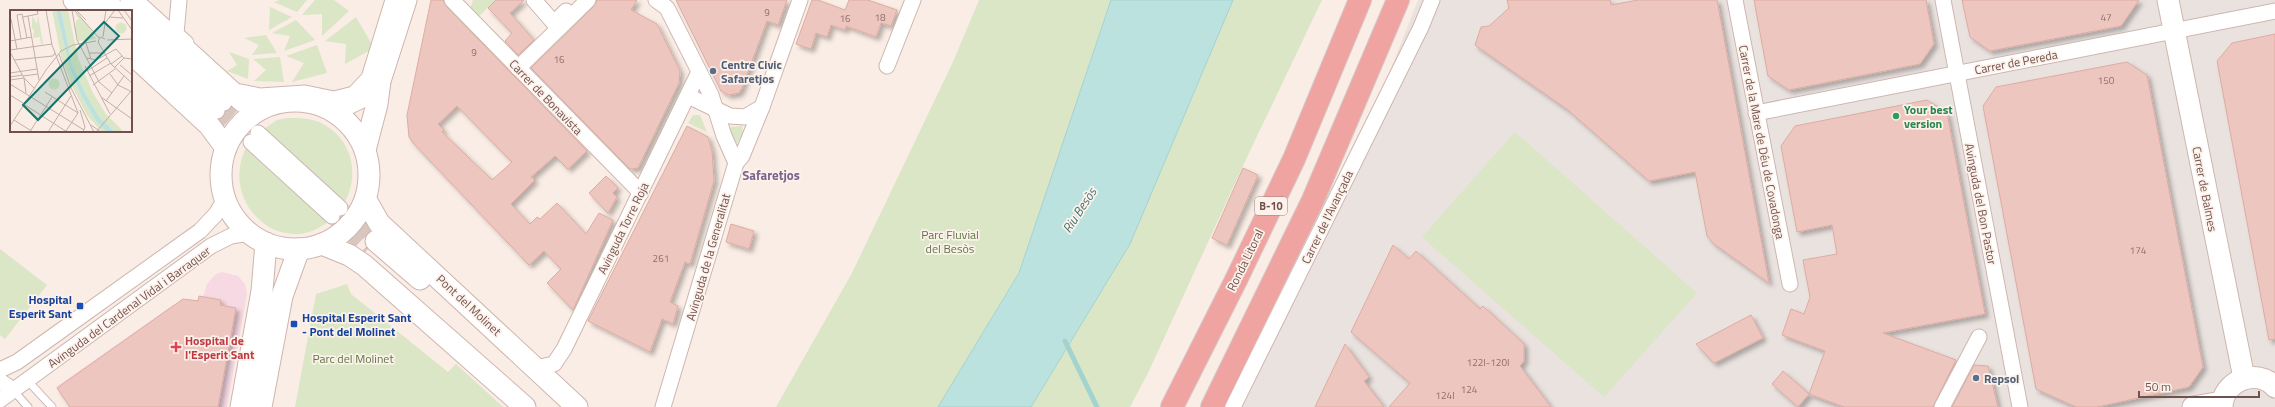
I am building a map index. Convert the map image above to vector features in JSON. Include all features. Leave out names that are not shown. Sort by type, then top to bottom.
[{"type":"highway","name":"Ronda Litoral","points":[[1172,407],[1236,280],[1294,159],[1360,0]]},
{"type":"highway","name":"B-10","points":[[1212,407],[1313,200],[1398,0]]},
{"type":"street","points":[[74,0],[84,10]]},
{"type":"street","points":[[92,0],[103,10]]},
{"type":"street","points":[[108,0],[119,10]]},
{"type":"street","points":[[131,0],[242,102],[262,108]]},
{"type":"street","points":[[179,0],[176,34],[238,90],[260,96],[298,92],[336,99],[356,92],[368,78],[393,0]]},
{"type":"street","points":[[365,150],[377,104],[380,82],[406,0]]},
{"type":"street","name":"Carrer de Bonavista","points":[[452,0],[640,193]]},
{"type":"street","points":[[534,0],[554,23],[576,0]]},
{"type":"street","points":[[518,68],[588,0]]},
{"type":"street","points":[[656,0],[667,8],[699,72],[715,108],[736,163]]},
{"type":"street","name":"Avinguda de la Generalitat","points":[[663,407],[736,163],[742,156],[762,107],[800,0]]},
{"type":"street","points":[[887,66],[913,0]]},
{"type":"street","name":"Carrer de l'Avançada","points":[[1233,407],[1421,26],[1432,0]]},
{"type":"street","name":"Carrer de la Mare de Déu de Covadonga","points":[[1735,0],[1790,284]]},
{"type":"street","name":"Avinguda del Bon Pastor","points":[[1943,0],[2020,407]]},
{"type":"street","name":"Carrer de Balmes","points":[[2168,0],[2244,378]]},
{"type":"street","name":"Carrer de Pereda","points":[[1756,113],[2275,11]]},
{"type":"street","points":[[132,21],[220,107],[132,36]]},
{"type":"street","points":[[132,54],[209,125],[226,148]]},
{"type":"street","name":"Avinguda Torre Roja","points":[[535,368],[554,364],[564,349],[699,72]]},
{"type":"street","points":[[333,111],[366,96],[380,82]]},
{"type":"street","points":[[688,96],[730,116],[745,117],[762,107]]},
{"type":"street","points":[[285,101],[310,102],[333,111],[346,121],[357,134],[365,150],[370,175],[366,200],[356,219],[341,234],[322,244],[299,249],[282,248],[257,238],[234,218],[225,199],[221,174],[226,148],[234,132],[247,119],[262,108],[285,101]]},
{"type":"street","points":[[254,138],[336,212]]},
{"type":"street","name":"Avinguda del Cardenal Vidal i Barraquer","points":[[0,370],[17,362],[200,231],[216,214],[225,199]]},
{"type":"street","name":"Pont del Molinet","points":[[366,200],[379,223],[578,407]]},
{"type":"street","name":"Avinguda del Cardenal Vidal i Barraquer","points":[[0,400],[212,246],[230,236],[257,238]]},
{"type":"street","points":[[241,407],[262,291],[257,238]]},
{"type":"street","points":[[322,244],[350,255],[364,265],[525,407]]},
{"type":"street","name":"Pont del Molinet","points":[[541,407],[372,245],[426,284],[509,361],[563,407]]},
{"type":"street","points":[[261,407],[282,296],[299,249]]},
{"type":"street","points":[[1942,407],[1978,337]]},
{"type":"street","points":[[2193,407],[2222,405],[2230,387],[2244,378],[2264,379],[2275,387]]},
{"type":"street","points":[[0,381],[13,390]]},
{"type":"lane","points":[[28,380],[52,407]]},
{"type":"lane","points":[[13,390],[28,407]]},
{"type":"shaded area","points":[[1418,0],[2275,0],[2275,407],[1234,407],[1338,202]]},
{"type":"shaded area","name":"Hospital de l'Esperit Sant","points":[[222,272],[238,276],[245,284],[247,294],[227,407],[70,407],[56,387],[173,305],[201,303],[207,284],[216,274]]},
{"type":"green space","points":[[280,0],[307,0],[297,12],[274,2]]},
{"type":"green space","points":[[315,0],[334,0],[349,11],[322,36],[322,14],[302,15]]},
{"type":"green space","points":[[473,0],[496,0],[477,18],[470,9]]},
{"type":"green space","name":"Parc Fluvial del Besòs","points":[[979,0],[1111,0],[1019,273],[938,407],[776,407],[852,273],[952,64]]},
{"type":"green space","points":[[1233,0],[1322,0],[1248,155],[1148,373],[1130,407],[1031,407],[1130,244]]},
{"type":"green space","points":[[270,7],[292,17],[269,30]]},
{"type":"green space","points":[[356,17],[374,48],[345,64],[346,44],[325,41]]},
{"type":"green space","points":[[296,20],[315,40],[284,51],[290,36],[272,33]]},
{"type":"green space","points":[[266,35],[277,53],[252,55],[259,45],[244,38]]},
{"type":"green space","points":[[317,45],[327,73],[292,82],[304,63],[286,56]]},
{"type":"green space","points":[[229,52],[249,59],[248,79],[227,71],[237,65]]},
{"type":"green space","points":[[280,57],[284,82],[254,81],[266,70],[253,59]]},
{"type":"green space","points":[[693,115],[700,115],[707,132],[688,123]]},
{"type":"green space","points":[[300,118],[319,122],[330,128],[346,147],[352,170],[348,195],[342,206],[261,131],[277,120]]},
{"type":"green space","points":[[742,126],[743,134],[734,147],[729,129],[731,127]]},
{"type":"green space","points":[[1515,132],[1697,293],[1604,397],[1422,237]]},
{"type":"green space","points":[[247,146],[330,220],[311,231],[293,234],[275,230],[259,220],[247,205],[241,187],[240,167]]},
{"type":"green space","points":[[0,249],[47,285],[5,339],[0,335]]},
{"type":"green space","name":"Parc del Molinet","points":[[347,284],[351,294],[448,372],[456,364],[503,407],[295,407],[316,294]]},
{"type":"water","name":"Riu Besòs","points":[[1111,0],[1233,0],[1130,244],[1031,407],[938,407],[1019,273]]},
{"type":"building","points":[[431,0],[443,0],[446,6],[587,151],[568,169],[555,156],[531,177],[535,180],[511,204],[530,224],[537,217],[540,219],[557,203],[586,234],[599,213],[613,220],[573,310],[547,283],[561,269],[544,251],[529,265],[414,144],[409,137],[407,115]],"holes":[[[457,106],[512,162],[492,180],[442,132],[444,130],[438,124]]]},
{"type":"building","points":[[496,0],[524,0],[510,13],[534,40],[518,55],[505,41],[512,33],[488,8]]},
{"type":"building","points":[[597,0],[637,0],[631,10],[657,24],[680,71],[679,83],[638,168],[630,169],[531,68],[594,6]]},
{"type":"building","points":[[676,0],[787,0],[778,25],[767,21],[739,93],[729,95],[721,91]]},
{"type":"building","points":[[812,0],[818,0],[845,10],[849,0],[868,0],[897,10],[891,26],[881,23],[876,37],[846,26],[845,30],[831,25],[827,37],[816,33],[811,49],[796,44]]},
{"type":"building","points":[[1507,0],[1610,0],[1611,5],[1638,0],[1717,0],[1769,283],[1714,244],[1707,236],[1695,172],[1649,181],[1568,110],[1475,45],[1481,27],[1489,26],[1509,8]]},
{"type":"building","points":[[1754,0],[1926,0],[1934,44],[1920,64],[1789,90],[1768,76]]},
{"type":"building","points":[[1962,0],[2139,0],[2121,26],[1990,51],[1970,37]]},
{"type":"building","points":[[2275,34],[2275,339],[2269,340],[2217,61],[2232,43]]},
{"type":"building","points":[[2127,62],[2147,75],[2203,367],[2189,387],[2097,407],[2076,407],[2036,389],[1983,106],[1996,87]]},
{"type":"building","points":[[1927,100],[1947,113],[1985,314],[1883,333],[1956,360],[1933,407],[1844,407],[1809,394],[1825,351],[1782,335],[1791,309],[1804,314],[1810,297],[1803,260],[1837,254],[1832,225],[1797,232],[1781,146],[1795,126]]},
{"type":"building","points":[[687,126],[708,137],[712,151],[714,181],[690,264],[685,262],[670,302],[678,306],[673,324],[662,319],[650,352],[588,321]]},
{"type":"building","points":[[1243,168],[1258,175],[1227,245],[1212,238]]},
{"type":"building","points":[[606,176],[618,188],[613,193],[617,197],[608,213],[589,193]]},
{"type":"building","points":[[731,224],[754,231],[749,249],[726,242]]},
{"type":"building","points":[[1393,245],[1409,259],[1416,251],[1480,309],[1483,306],[1524,344],[1524,361],[1520,366],[1551,407],[1389,407],[1410,383],[1351,332]]},
{"type":"building","name":"Hospital de l'Esperit Sant","points":[[199,296],[221,300],[220,305],[236,308],[218,407],[70,407],[57,388],[183,299],[198,301]]},
{"type":"building","points":[[1751,315],[1763,338],[1714,363],[1696,344]]},
{"type":"building","points":[[1345,344],[1369,377],[1364,381],[1384,407],[1315,407]]},
{"type":"building","name":"Repsol","points":[[1974,365],[1988,366],[1998,407],[1952,407]]},
{"type":"building","points":[[1783,371],[1809,394],[1798,407],[1772,384]]},
{"type":"waterway","points":[[1065,341],[1097,407]]},
{"type":"tunnel","points":[[224,103],[258,133]]},
{"type":"tunnel","points":[[217,111],[251,142]]},
{"type":"tunnel","points":[[340,208],[376,241]]},
{"type":"tunnel","points":[[332,216],[368,249]]},
{"type":"place","name":"Centre Civic Safaretjos","points":[[713,71]]},
{"type":"place","name":"Your best version","points":[[1896,116]]},
{"type":"place","name":"Hospital Esperit Sant","points":[[80,306]]},
{"type":"place","name":"Hospital Esperit Sant - Pont del Molinet","points":[[294,324]]},
{"type":"place","name":"Hospital de l'Esperit Sant","points":[[176,347]]},
{"type":"place","name":"Repsol","points":[[1976,378]]},
{"type":"district","name":"Safaretjos","points":[[771,175]]}]
